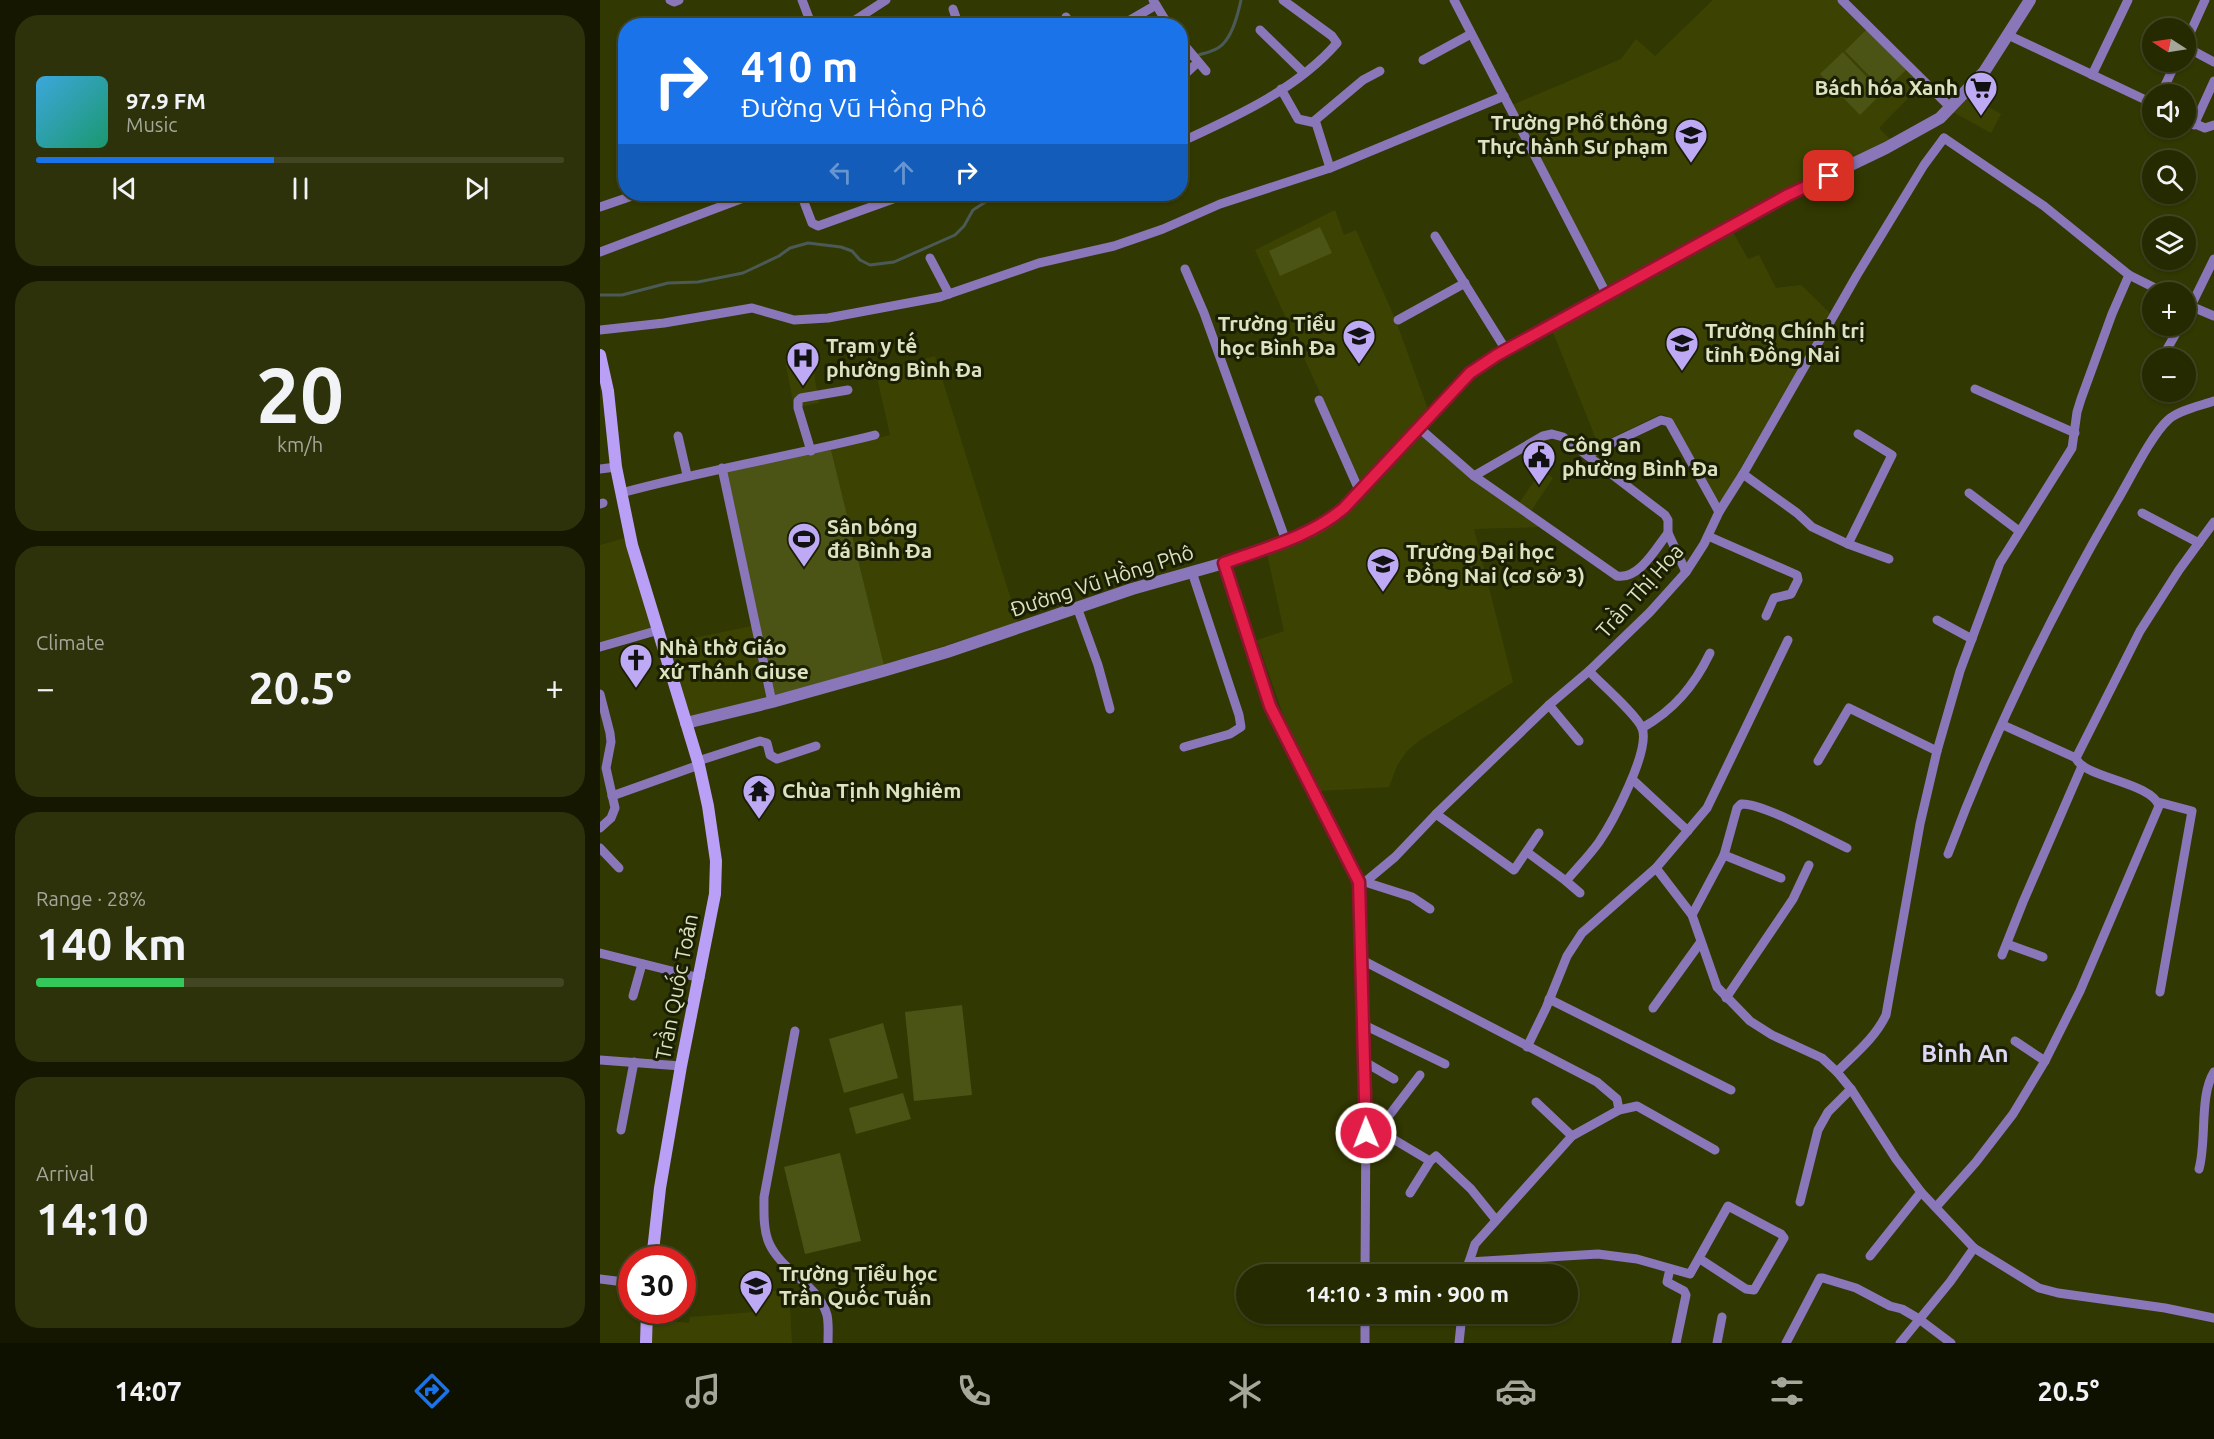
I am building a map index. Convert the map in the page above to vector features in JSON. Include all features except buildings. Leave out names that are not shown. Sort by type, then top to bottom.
[{"type":"main road","name":"Trần Quốc Toản","points":[[600,355],[608,391],[616,467],[632,545],[698,763],[708,806],[716,861],[715,894],[681,1066],[660,1188],[654,1246]]},
{"type":"main road","points":[[646,1343],[647,1324]]},
{"type":"street","points":[[670,0],[674,2],[679,0]]},
{"type":"street","points":[[802,0],[809,18]]},
{"type":"street","points":[[858,18],[886,0]]},
{"type":"street","points":[[1188,139],[1225,122],[1281,89],[1325,57],[1336,41],[1283,0]]},
{"type":"street","points":[[1454,0],[1606,295]]},
{"type":"street","points":[[1842,0],[1950,107]]},
{"type":"street","name":"Đường Vũ Hồng Phô","points":[[686,723],[772,702],[947,652],[1077,607],[1224,563],[1286,541],[1328,521],[1344,508],[1470,373],[1506,350],[1788,195],[1886,148],[1940,118],[1984,72],[2030,0]]},
{"type":"street","points":[[2092,75],[2128,0]]},
{"type":"street","points":[[2196,20],[2205,0]]},
{"type":"street","points":[[1131,18],[1154,2],[1164,18]]},
{"type":"street","points":[[953,9],[956,18]]},
{"type":"street","points":[[1260,30],[1304,73]]},
{"type":"street","points":[[1423,60],[1471,34]]},
{"type":"street","points":[[2008,35],[2142,98]]},
{"type":"street","points":[[1188,50],[1206,71]]},
{"type":"street","points":[[2196,52],[2214,62]]},
{"type":"street","points":[[1188,71],[1198,62]]},
{"type":"street","points":[[1281,89],[1298,119],[1308,123],[1313,122],[1363,80],[1380,71]]},
{"type":"street","points":[[2196,112],[2214,81]]},
{"type":"street","points":[[600,330],[664,323],[752,308],[794,320],[828,318],[917,303],[1038,264],[1114,246],[1163,229],[1220,204],[1330,168],[1504,96]]},
{"type":"street","points":[[1940,118],[1944,138],[2044,206],[2129,275],[2143,282]]},
{"type":"street","points":[[1313,122],[1318,127],[1330,168]]},
{"type":"street","points":[[2196,124],[2205,128],[2214,125]]},
{"type":"street","name":"Trần Thị Hoa","points":[[1362,882],[1395,857],[1436,814],[1549,705],[1589,671],[1650,612],[1686,572],[1857,274],[1924,165],[1944,138]]},
{"type":"street","points":[[600,207],[618,201]]},
{"type":"street","points":[[600,252],[735,201]]},
{"type":"street","points":[[804,201],[812,223],[818,226],[888,201]]},
{"type":"street","points":[[1435,236],[1506,350]]},
{"type":"street","points":[[930,258],[949,294]]},
{"type":"street","points":[[2196,291],[2214,259]]},
{"type":"street","points":[[1185,269],[1204,314],[1286,541]]},
{"type":"street","points":[[1837,1072],[1870,1039],[1881,1026],[1886,1015],[1920,825],[1937,751],[1972,639],[2001,563],[2072,448],[2081,399],[2129,275]]},
{"type":"street","points":[[1398,320],[1465,283]]},
{"type":"street","points":[[2196,308],[2214,316]]},
{"type":"street","points":[[1975,389],[2075,433]]},
{"type":"street","points":[[811,451],[798,401],[801,398],[848,390]]},
{"type":"street","points":[[1319,400],[1359,490]]},
{"type":"street","points":[[1948,854],[1972,792],[2002,725],[2076,571],[2158,432],[2174,416],[2214,402]]},
{"type":"street","points":[[1587,455],[1661,420],[1666,420],[1719,512]]},
{"type":"street","points":[[1418,427],[1474,476],[1617,576],[1632,574],[1668,533]]},
{"type":"street","points":[[1474,476],[1543,435],[1552,434],[1563,437],[1665,515],[1668,520],[1668,533],[1686,572]]},
{"type":"street","points":[[1848,544],[1892,455],[1858,434]]},
{"type":"street","points":[[621,493],[687,475],[811,451],[875,435]]},
{"type":"street","points":[[678,436],[687,475]]},
{"type":"street","points":[[600,469],[616,467]]},
{"type":"street","points":[[722,468],[772,702]]},
{"type":"street","points":[[1743,474],[1797,513],[1812,527],[1848,544],[1889,559]]},
{"type":"street","points":[[1969,493],[2019,531]]},
{"type":"street","points":[[2142,513],[2199,543]]},
{"type":"street","points":[[2002,956],[2079,762],[2140,631],[2179,570],[2214,522]]},
{"type":"street","points":[[1708,536],[1797,576],[1798,580],[1791,594],[1774,598],[1766,616]]},
{"type":"street","points":[[1224,563],[1270,706],[1362,882],[1362,1024],[1366,1109],[1365,1264]]},
{"type":"street","points":[[1184,747],[1230,734],[1240,727],[1239,716],[1192,572]]},
{"type":"street","points":[[1077,607],[1098,664],[1110,709]]},
{"type":"street","points":[[1937,620],[1972,639]]},
{"type":"street","points":[[600,647],[659,630]]},
{"type":"street","points":[[1527,1047],[1567,956],[1582,933],[1656,868],[1707,808],[1788,640]]},
{"type":"street","points":[[1642,728],[1676,705],[1688,691],[1710,653]]},
{"type":"street","points":[[1566,881],[1600,841],[1632,779],[1642,744],[1642,728],[1589,671]]},
{"type":"street","points":[[600,694],[610,733],[611,742],[606,768],[615,808],[611,818],[600,828]]},
{"type":"street","points":[[1549,705],[1579,741]]},
{"type":"street","points":[[1818,761],[1849,708],[1937,751]]},
{"type":"street","points":[[2002,725],[2136,788],[2158,802],[2192,811],[2160,992]]},
{"type":"street","points":[[612,796],[760,741],[767,742],[770,755],[777,759],[816,746]]},
{"type":"street","points":[[1632,779],[1688,831]]},
{"type":"street","points":[[1935,1207],[1976,1162],[2013,1114],[2045,1061],[2080,991],[2158,809],[2158,802]]},
{"type":"street","points":[[1692,915],[1724,855],[1737,808],[1742,804],[1781,816],[1847,848]]},
{"type":"street","points":[[1436,814],[1514,870],[1539,833]]},
{"type":"street","points":[[600,848],[619,868]]},
{"type":"street","points":[[1527,852],[1580,893]]},
{"type":"street","points":[[1724,855],[1781,878]]},
{"type":"street","points":[[1726,998],[1793,899],[1809,865]]},
{"type":"street","points":[[1656,868],[1692,915],[1716,987],[1750,1021],[1765,1031],[1822,1058],[1837,1072],[1921,1192],[1974,1248],[2039,1288],[2214,1318]]},
{"type":"street","points":[[1362,882],[1412,897],[1430,909]]},
{"type":"street","points":[[1653,1008],[1700,943]]},
{"type":"street","points":[[2007,944],[2043,957]]},
{"type":"street","points":[[600,953],[700,978]]},
{"type":"street","points":[[1362,960],[1597,1082],[1617,1099],[1619,1110]]},
{"type":"street","points":[[633,996],[642,964]]},
{"type":"street","points":[[1549,999],[1731,1090]]},
{"type":"street","points":[[1362,1024],[1445,1064]]},
{"type":"street","points":[[795,1031],[764,1197],[764,1224],[769,1243],[776,1254],[819,1299],[827,1318],[828,1343]]},
{"type":"street","points":[[2014,1041],[2045,1061]]},
{"type":"street","points":[[600,1060],[681,1066]]},
{"type":"street","points":[[1363,1061],[1394,1079]]},
{"type":"street","points":[[621,1130],[634,1062]]},
{"type":"street","points":[[2199,1169],[2209,1110],[2211,1077],[2214,1072]]},
{"type":"street","points":[[1378,1130],[1420,1075]]},
{"type":"street","points":[[1800,1202],[1818,1130],[1828,1112],[1851,1089]]},
{"type":"street","points":[[1536,1101],[1572,1136]]},
{"type":"street","points":[[1700,1259],[1746,1288],[1754,1290],[1785,1238],[1728,1206],[1690,1274],[1637,1259],[1598,1254],[1469,1262],[1475,1244],[1572,1136],[1619,1110],[1637,1106],[1715,1150]]},
{"type":"street","points":[[1366,1109],[1378,1130],[1430,1161]]},
{"type":"street","points":[[1410,1193],[1430,1161],[1436,1156],[1471,1189],[1496,1220]]},
{"type":"street","points":[[1870,1256],[1921,1192]]},
{"type":"street","points":[[1900,1343],[1974,1248]]},
{"type":"street","points":[[1670,1269],[1667,1282],[1684,1290],[1686,1295],[1676,1343]]},
{"type":"street","points":[[1786,1343],[1820,1278],[1856,1288],[1919,1319],[1951,1343]]},
{"type":"street","points":[[600,1279],[618,1281]]},
{"type":"street","points":[[1716,1343],[1722,1317]]},
{"type":"street","points":[[1365,1324],[1365,1343]]},
{"type":"street","points":[[1460,1343],[1461,1324]]},
{"type":"shaded area","name":"Trường Phổ thông Thực hành Sư phạm","points":[[1713,0],[1847,0],[1927,79],[1879,128],[1890,139],[1607,288],[1512,105],[1621,59],[1636,39],[1655,56]]},
{"type":"shaded area","points":[[1867,29],[1907,69],[1884,91],[1845,51]]},
{"type":"shaded area","points":[[1843,52],[1882,93],[1860,115],[1820,74]]},
{"type":"shaded area","name":"Bách hóa Xanh","points":[[1969,96],[2001,114],[1991,133],[1953,112]]},
{"type":"shaded area","name":"Trường Tiểu học Bình Đa","points":[[1335,210],[1344,235],[1356,230],[1396,321],[1428,409],[1360,481],[1255,250]]},
{"type":"shaded area","points":[[1320,227],[1332,253],[1280,276],[1269,251]]},
{"type":"shaded area","name":"Trường Chính trị tỉnh Đồng Nai","points":[[1733,232],[1748,259],[1759,255],[1776,288],[1801,285],[1830,313],[1717,509],[1674,421],[1667,416],[1661,414],[1598,444],[1552,330]]},
{"type":"shaded area","name":"Trạm y tế phường Bình Đa","points":[[811,355],[819,403],[794,408],[785,359]]},
{"type":"shaded area","points":[[935,356],[1018,622],[884,665],[831,450],[890,435],[876,373]]},
{"type":"shaded area","name":"Trường Đại học Đồng Nai (cơ sở 3)","points":[[1420,434],[1540,527],[1474,529],[1513,682],[1420,740],[1407,751],[1397,766],[1389,787],[1319,791],[1283,715],[1257,640],[1284,631],[1267,554],[1317,534]]},
{"type":"shaded area","name":"Sân bóng đá Bình Đa","points":[[831,450],[884,665],[775,695],[726,471]]},
{"type":"shaded area","name":"Công an phường Bình Đa","points":[[1542,470],[1553,478],[1531,511],[1519,503]]},
{"type":"shaded area","points":[[625,538],[652,628],[600,644],[600,545]]},
{"type":"shaded area","points":[[752,626],[768,698],[690,716],[669,643]]},
{"type":"shaded area","points":[[962,1005],[972,1095],[914,1101],[905,1012]]},
{"type":"shaded area","points":[[883,1023],[898,1078],[844,1093],[829,1039]]},
{"type":"shaded area","points":[[903,1093],[911,1119],[856,1134],[849,1108]]},
{"type":"shaded area","points":[[840,1153],[861,1241],[805,1254],[784,1167]]},
{"type":"shaded area","name":"Trường Tiểu học Trần Quốc Tuấn","points":[[789,1290],[792,1343],[652,1343],[652,1324],[696,1324],[696,1317],[754,1312],[754,1292]]},
{"type":"waterway","points":[[1188,61],[1223,44],[1234,26],[1241,0]]},
{"type":"waterway","points":[[600,295],[622,295],[668,283],[698,282],[743,273],[779,256],[790,248],[808,243],[841,247],[852,251],[860,260],[870,265],[894,262],[955,235],[964,226],[973,210],[987,201]]},
{"type":"place","name":"Bách hóa Xanh","points":[[1981,117]]},
{"type":"place","name":"Trường Phổ thông Thực hành Sư phạm","points":[[1691,164]]},
{"type":"place","name":"Trường Tiểu học Bình Đa","points":[[1359,365]]},
{"type":"place","name":"Trường Chính trị tỉnh Đồng Nai","points":[[1682,372]]},
{"type":"place","name":"Trạm y tế phường Bình Đa","points":[[803,387]]},
{"type":"place","name":"Công an phường Bình Đa","points":[[1539,486]]},
{"type":"place","name":"Sân bóng đá Bình Đa","points":[[804,568]]},
{"type":"place","name":"Trường Đại học Đồng Nai (cơ sở 3)","points":[[1383,593]]},
{"type":"place","name":"Nhà thờ Giáo xứ Thánh Giuse","points":[[636,689]]},
{"type":"place","name":"Chùa Tịnh Nghiêm","points":[[759,820]]},
{"type":"place","name":"Trường Tiểu học Trần Quốc Tuấn","points":[[756,1315]]},
{"type":"district","name":"Bình An","points":[[1965,1054]]},
{"type":"route","points":[[1366,1133],[1359,882],[1270,706],[1224,563],[1286,541],[1328,521],[1344,508],[1470,373],[1497,355],[1788,195],[1829,176]]}]
